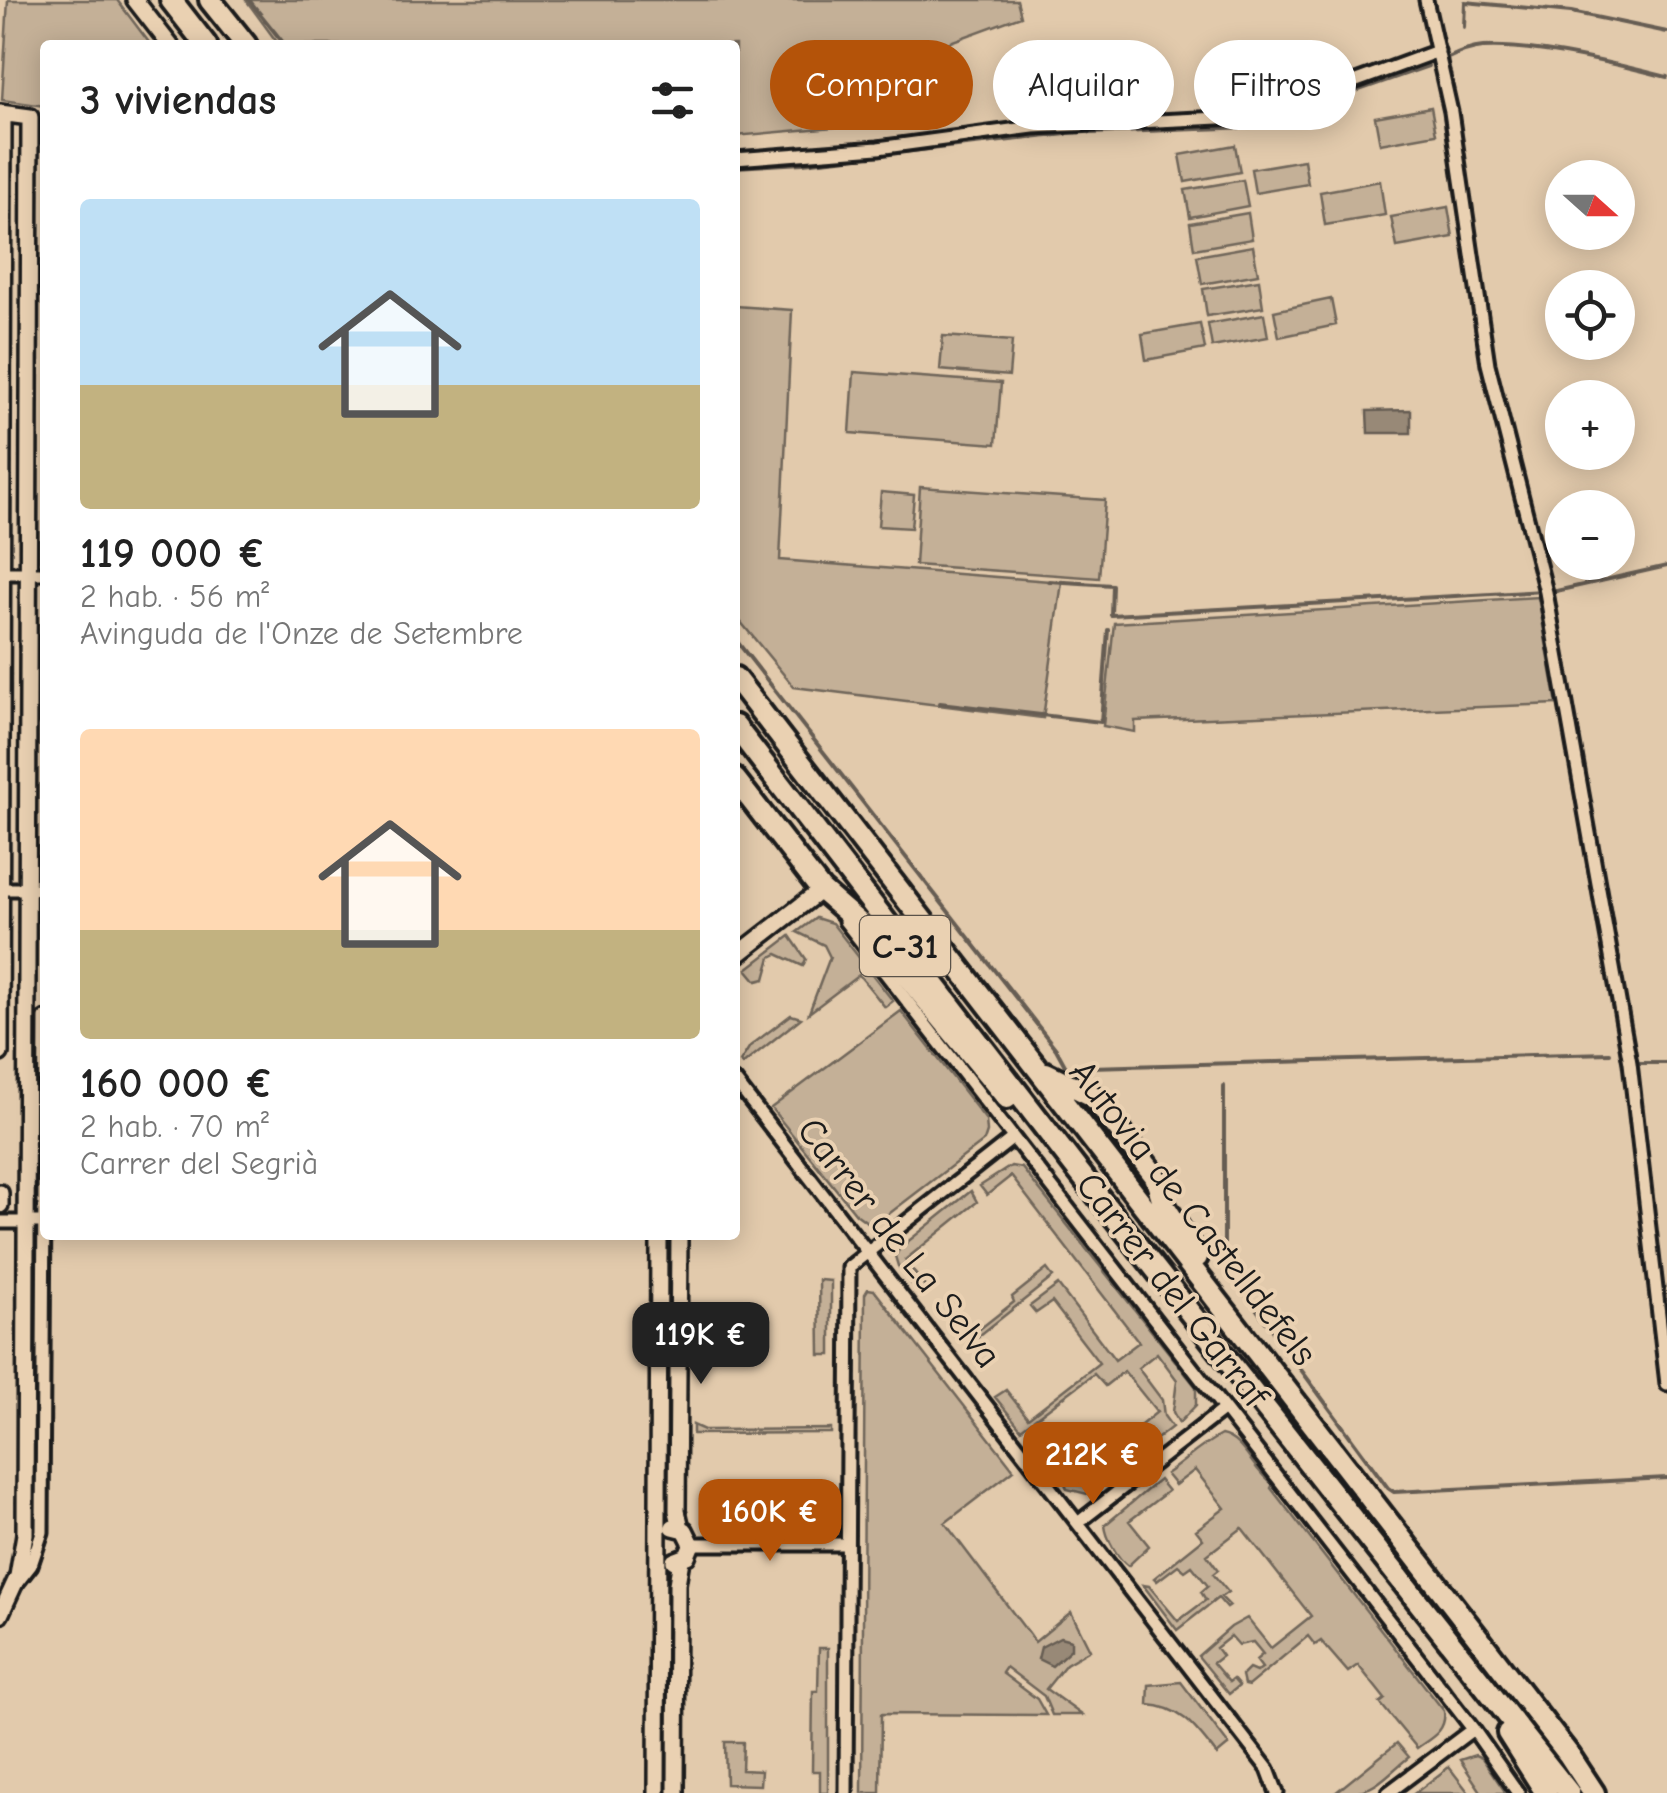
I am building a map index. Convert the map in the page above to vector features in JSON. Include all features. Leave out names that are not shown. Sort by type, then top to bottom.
[{"type":"highway","points":[[171,0],[202,40]]},
{"type":"highway","points":[[210,0],[242,40]]},
{"type":"highway","name":"Autovia de Castelldefels","points":[[740,684],[1030,1060],[1058,1081],[1093,1096],[1155,1176],[1164,1205],[1263,1360],[1594,1793]]},
{"type":"highway","name":"Autovia de Castelldefels","points":[[740,732],[1075,1167],[1569,1793]]},
{"type":"highway","points":[[740,785],[821,890],[873,935],[1015,1108],[1075,1167]]},
{"type":"highway","points":[[1464,1658],[1546,1793]]},
{"type":"highway","points":[[1569,1756],[1605,1793]]},
{"type":"street","points":[[136,0],[166,40]]},
{"type":"street","points":[[1426,0],[1451,112],[1488,364],[1546,592],[1628,1055],[1667,1384]]},
{"type":"street","points":[[740,159],[878,148],[1033,127],[1260,116],[1438,51]]},
{"type":"street","points":[[0,1053],[2,114],[30,117],[37,573],[25,1534],[13,1587],[0,1615]]},
{"type":"street","points":[[1,573],[37,573]]},
{"type":"street","points":[[0,889],[36,889]]},
{"type":"street","points":[[740,952],[821,890]]},
{"type":"street","name":"Carrer del Garraf","points":[[821,890],[1518,1793]]},
{"type":"street","name":"Carrer de La Selva","points":[[740,1087],[1268,1769],[1277,1793]]},
{"type":"street","name":"Carrer de La Selva","points":[[740,1101],[760,1113]]},
{"type":"street","points":[[846,1793],[849,1267],[1014,1138]]},
{"type":"street","points":[[0,1193],[0,1205]]},
{"type":"street","points":[[0,1222],[40,1222]]},
{"type":"street","points":[[13,1587],[32,1565],[42,1532],[45,1240]]},
{"type":"street","points":[[658,1793],[659,1240]]},
{"type":"street","points":[[679,1240],[677,1510],[681,1528]]},
{"type":"street","points":[[1078,1522],[1224,1409]]},
{"type":"street","points":[[670,1528],[681,1528],[689,1534],[692,1544],[690,1554],[680,1560],[669,1560],[660,1543],[670,1528]]},
{"type":"street","points":[[692,1544],[847,1544]]},
{"type":"street","points":[[676,1793],[680,1560]]},
{"type":"street","points":[[1388,1793],[1472,1730]]},
{"type":"shaded area","points":[[8,0],[117,0],[147,40],[40,40],[40,105],[2,100]]},
{"type":"shaded area","points":[[246,0],[1017,0],[1021,16],[956,40],[770,40],[770,130],[801,130],[740,136],[740,40],[275,40]]},
{"type":"shaded area","points":[[1431,107],[1436,134],[1380,144],[1375,117]]},
{"type":"shaded area","points":[[1235,145],[1240,172],[1185,182],[1180,155]]},
{"type":"shaded area","points":[[1304,160],[1308,184],[1255,193],[1251,169]]},
{"type":"shaded area","points":[[1243,180],[1248,206],[1190,217],[1185,190]]},
{"type":"shaded area","points":[[1380,181],[1385,215],[1325,225],[1320,192]]},
{"type":"shaded area","points":[[1448,207],[1453,237],[1397,247],[1391,217]]},
{"type":"shaded area","points":[[1248,213],[1252,239],[1194,249],[1190,223]]},
{"type":"shaded area","points":[[1253,246],[1258,274],[1202,284],[1197,256]]},
{"type":"shaded area","points":[[1259,280],[1263,307],[1207,316],[1203,289]]},
{"type":"shaded area","points":[[1331,299],[1336,325],[1279,337],[1274,311]]},
{"type":"shaded area","points":[[740,306],[792,310],[780,560],[1062,582],[1043,718],[794,687],[740,621]]},
{"type":"shaded area","points":[[1264,314],[1268,337],[1212,347],[1208,324]]},
{"type":"shaded area","points":[[1200,324],[1205,349],[1146,360],[1142,334]]},
{"type":"shaded area","points":[[943,336],[1012,341],[1009,376],[940,370]]},
{"type":"shaded area","points":[[854,372],[1001,383],[996,444],[850,433]]},
{"type":"shaded area","points":[[1411,410],[1411,433],[1368,433],[1367,411]]},
{"type":"shaded area","points":[[920,487],[1105,500],[1099,578],[915,565]]},
{"type":"shaded area","points":[[881,492],[914,495],[911,528],[878,526]]},
{"type":"shaded area","points":[[1538,597],[1557,704],[1135,721],[1135,732],[1103,726],[1114,623]]},
{"type":"shaded area","points":[[816,918],[832,923],[893,1001],[885,1007],[859,975],[809,1013],[830,957],[824,945],[797,932]]},
{"type":"shaded area","points":[[790,936],[806,959],[803,966],[777,954],[771,957],[765,979],[757,981],[747,969]]},
{"type":"shaded area","points":[[901,1011],[986,1120],[987,1132],[984,1141],[877,1223],[867,1222],[856,1214],[771,1108]]},
{"type":"shaded area","points":[[791,1015],[801,1018],[742,1065],[740,1062],[750,1046]]},
{"type":"shaded area","points":[[1011,1166],[1022,1168],[1196,1387],[1196,1405],[1179,1423],[1173,1412],[1177,1380],[1157,1353],[1138,1368],[1162,1400],[1164,1416],[1172,1427],[1087,1494],[1067,1489],[1063,1478],[1037,1448],[1046,1441],[1075,1478],[1157,1412],[1124,1371],[1105,1386],[1094,1374],[1021,1429],[995,1397],[1006,1390],[1028,1418],[1099,1363],[1052,1302],[1036,1313],[1030,1306],[1058,1285],[1115,1360],[1139,1342],[1011,1176],[987,1195],[980,1186]]},
{"type":"shaded area","points":[[971,1191],[977,1202],[905,1260],[926,1288],[918,1292],[895,1256]]},
{"type":"shaded area","points":[[1047,1269],[1053,1277],[970,1343],[967,1339],[1014,1302],[1012,1297]]},
{"type":"shaded area","points":[[819,1280],[831,1281],[831,1355],[820,1355]]},
{"type":"shaded area","points":[[868,1289],[874,1290],[1014,1470],[945,1523],[1035,1642],[1071,1612],[1090,1650],[1066,1664],[1046,1689],[1082,1715],[1052,1715],[1044,1696],[1006,1667],[1002,1673],[1037,1699],[1046,1715],[881,1714],[880,1793],[862,1793]]},
{"type":"shaded area","points":[[693,1425],[704,1430],[831,1429],[831,1433],[693,1434]]},
{"type":"shaded area","points":[[1221,1435],[1236,1443],[1273,1484],[1271,1488],[1444,1711],[1440,1729],[1417,1748],[1380,1703],[1385,1699],[1358,1665],[1348,1672],[1321,1641],[1315,1645],[1308,1636],[1248,1686],[1242,1676],[1249,1669],[1256,1672],[1262,1668],[1256,1660],[1263,1654],[1253,1642],[1239,1645],[1231,1636],[1216,1648],[1222,1656],[1213,1663],[1229,1682],[1233,1679],[1239,1686],[1229,1694],[1198,1656],[1247,1618],[1271,1648],[1311,1616],[1242,1528],[1207,1555],[1218,1570],[1213,1574],[1228,1592],[1221,1597],[1230,1606],[1227,1608],[1218,1598],[1177,1630],[1143,1585],[1149,1586],[1178,1621],[1206,1600],[1201,1592],[1208,1586],[1192,1566],[1185,1571],[1178,1565],[1157,1581],[1154,1578],[1203,1539],[1196,1530],[1225,1508],[1195,1470],[1175,1485],[1166,1474]]},
{"type":"shaded area","points":[[1159,1480],[1168,1491],[1129,1521],[1149,1546],[1128,1566],[1113,1548],[1105,1525]]},
{"type":"shaded area","points":[[1060,1637],[1071,1640],[1071,1649],[1052,1666],[1038,1659],[1041,1647]]},
{"type":"shaded area","points":[[819,1648],[828,1648],[828,1793],[820,1793],[820,1771],[812,1771],[813,1691],[818,1691]]},
{"type":"shaded area","points":[[1181,1682],[1229,1745],[1217,1755],[1180,1715],[1148,1705],[1149,1685]]},
{"type":"shaded area","points":[[725,1742],[743,1742],[742,1770],[761,1771],[760,1785],[726,1784]]},
{"type":"shaded area","points":[[1397,1743],[1409,1757],[1383,1779],[1360,1791],[1335,1793]]},
{"type":"shaded area","points":[[1475,1755],[1482,1758],[1506,1793],[1482,1793],[1460,1760]]},
{"type":"shaded area","points":[[1449,1767],[1469,1793],[1415,1793]]},
{"type":"waterway","points":[[249,0],[281,40]]},
{"type":"waterway","points":[[1464,27],[1465,2],[1571,12],[1667,32]]},
{"type":"waterway","points":[[1446,59],[1478,48],[1503,47],[1600,61],[1667,77]]},
{"type":"waterway","points":[[1091,133],[1252,127],[1428,66]]},
{"type":"waterway","points":[[740,167],[1066,134]]},
{"type":"waterway","points":[[1552,592],[1667,566]]},
{"type":"waterway","points":[[1049,581],[1112,585],[1111,615],[1544,591]]},
{"type":"waterway","points":[[940,703],[1101,722],[1108,630]]},
{"type":"waterway","points":[[740,645],[1056,1049],[1067,1069]]},
{"type":"waterway","points":[[1090,1067],[1610,1053]]},
{"type":"waterway","points":[[1640,1063],[1667,1063]]},
{"type":"waterway","points":[[1224,1086],[1224,1265],[1388,1488],[1394,1492],[1667,1478]]}]
